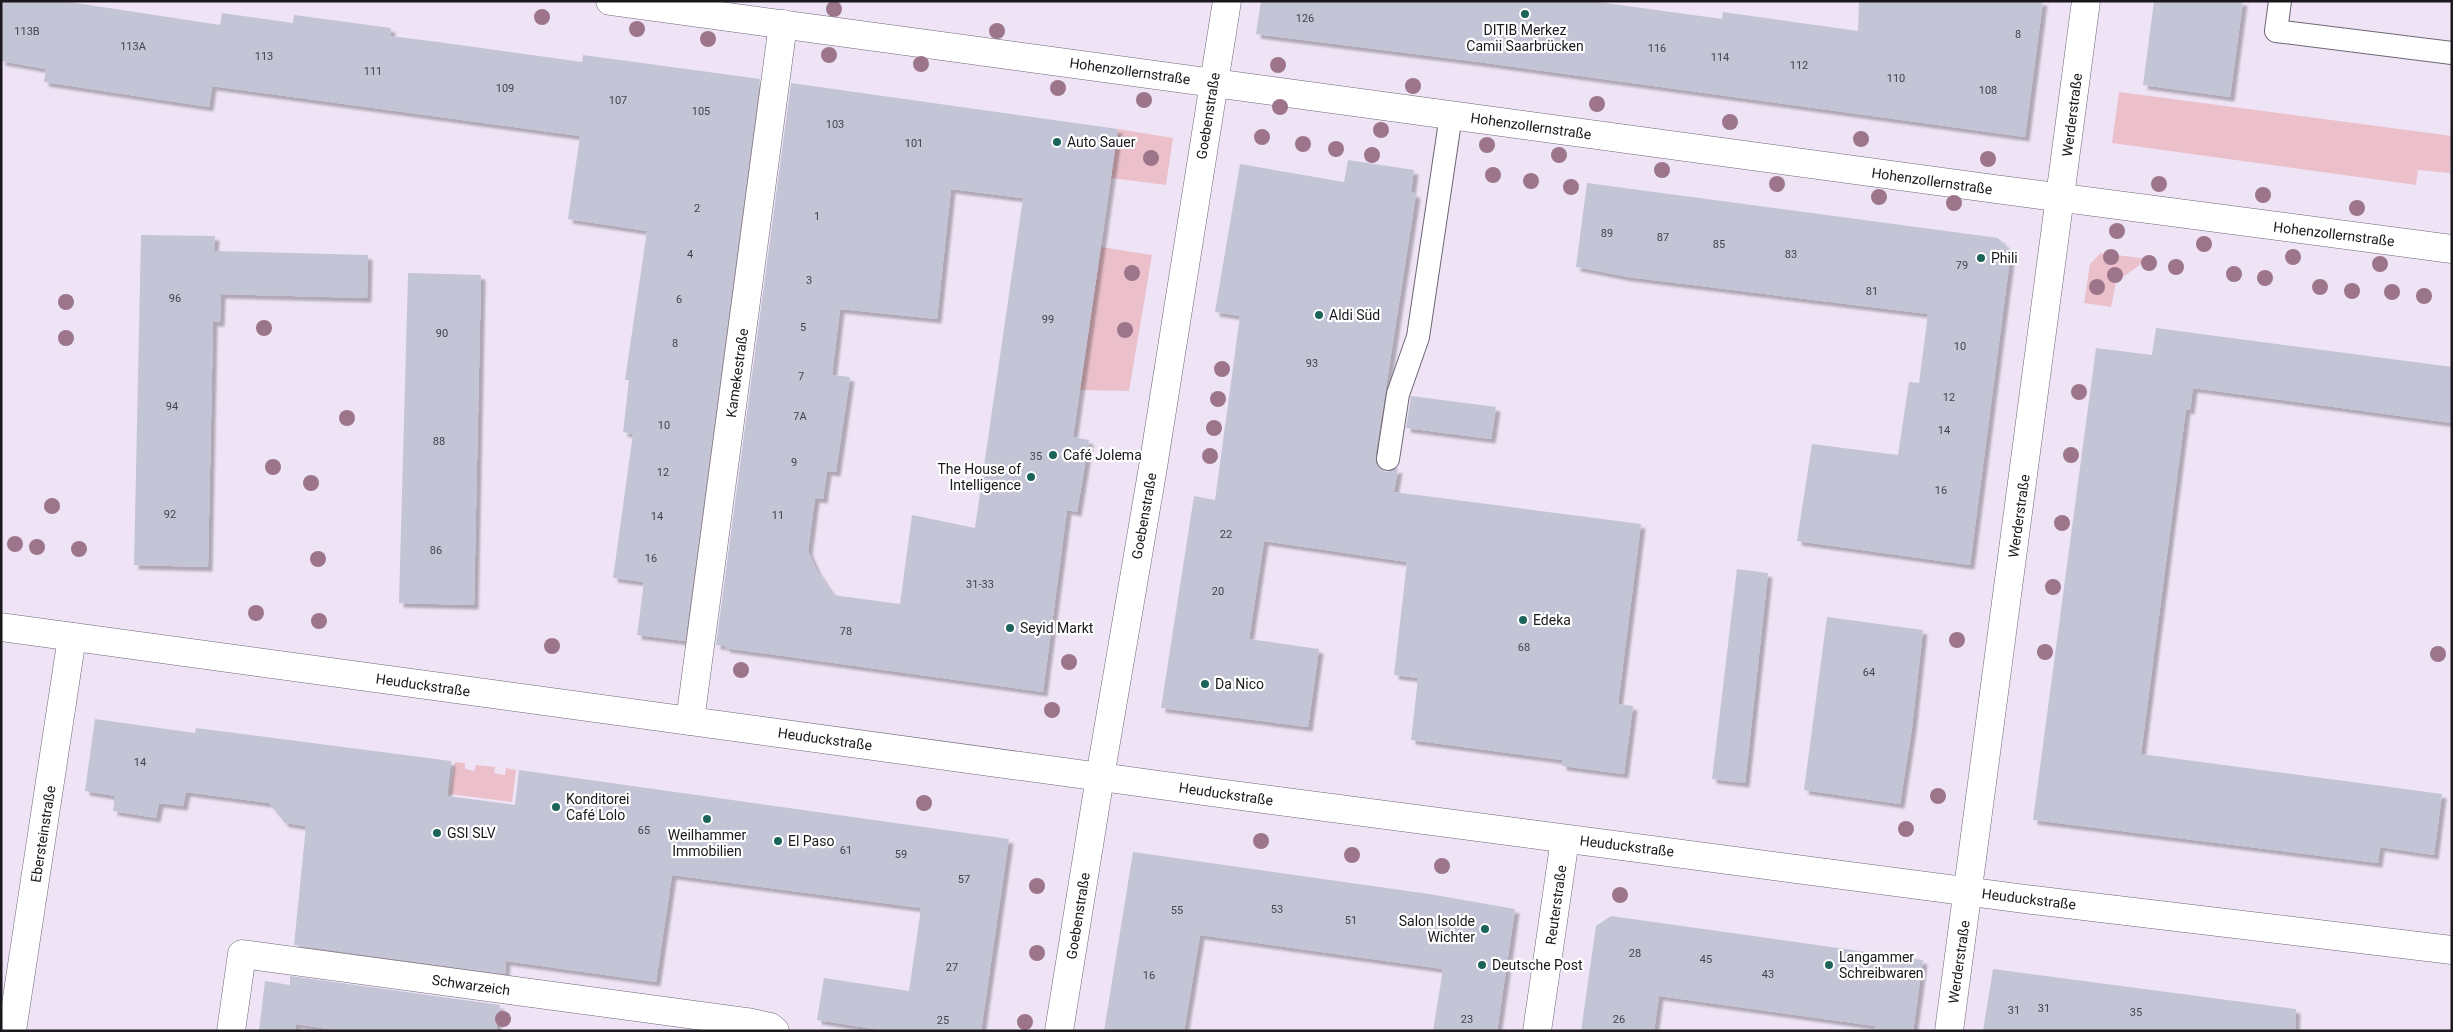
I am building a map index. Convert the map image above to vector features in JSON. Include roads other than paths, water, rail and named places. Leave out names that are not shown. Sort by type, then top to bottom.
[{"type":"street","name":"Hohenzollernstraße","points":[[610,1],[2061,198],[2452,248]]},
{"type":"street","name":"Goebenstraße","points":[[1059,1031],[1153,467],[1227,1]]},
{"type":"street","name":"Werderstraße","points":[[1949,1031],[2086,1]]},
{"type":"street","name":"Kamekestraße","points":[[690,721],[783,24]]},
{"type":"street","name":"Heuduckstraße","points":[[1,627],[1565,839],[1969,892],[2452,950]]},
{"type":"street","name":"Ebersteinstraße","points":[[12,1031],[72,637]]},
{"type":"street","name":"Reuterstraße","points":[[1537,1031],[1565,839]]},
{"type":"street","name":"Schwarzeich","points":[[232,1031],[242,954],[747,1022],[770,1027],[775,1031]]},
{"type":"lane","points":[[2280,1],[2276,31],[2452,53]]},
{"type":"lane","points":[[1388,459],[1398,394],[1418,337],[1451,115]]},
{"type":"place","name":"DITIB Merkez Camii Saarbrücken","points":[[1525,14]]},
{"type":"place","name":"Auto Sauer","points":[[1057,142]]},
{"type":"place","name":"Phili","points":[[1981,258]]},
{"type":"place","name":"Aldi Süd","points":[[1319,315]]},
{"type":"place","name":"Café Jolema","points":[[1053,455]]},
{"type":"place","name":"The House of Intelligence","points":[[1031,477]]},
{"type":"place","name":"Edeka","points":[[1523,620]]},
{"type":"place","name":"Seyid Markt","points":[[1010,628]]},
{"type":"place","name":"Da Nico","points":[[1205,684]]},
{"type":"place","name":"Konditorei Café Lolo","points":[[556,807]]},
{"type":"place","name":"Weilhammer Immobilien","points":[[707,819]]},
{"type":"place","name":"GSI SLV","points":[[437,833]]},
{"type":"place","name":"El Paso","points":[[778,841]]},
{"type":"place","name":"Salon Isolde Wichter","points":[[1485,929]]},
{"type":"place","name":"Deutsche Post","points":[[1482,965]]},
{"type":"place","name":"Langammer Schreibwaren","points":[[1829,965]]}]
